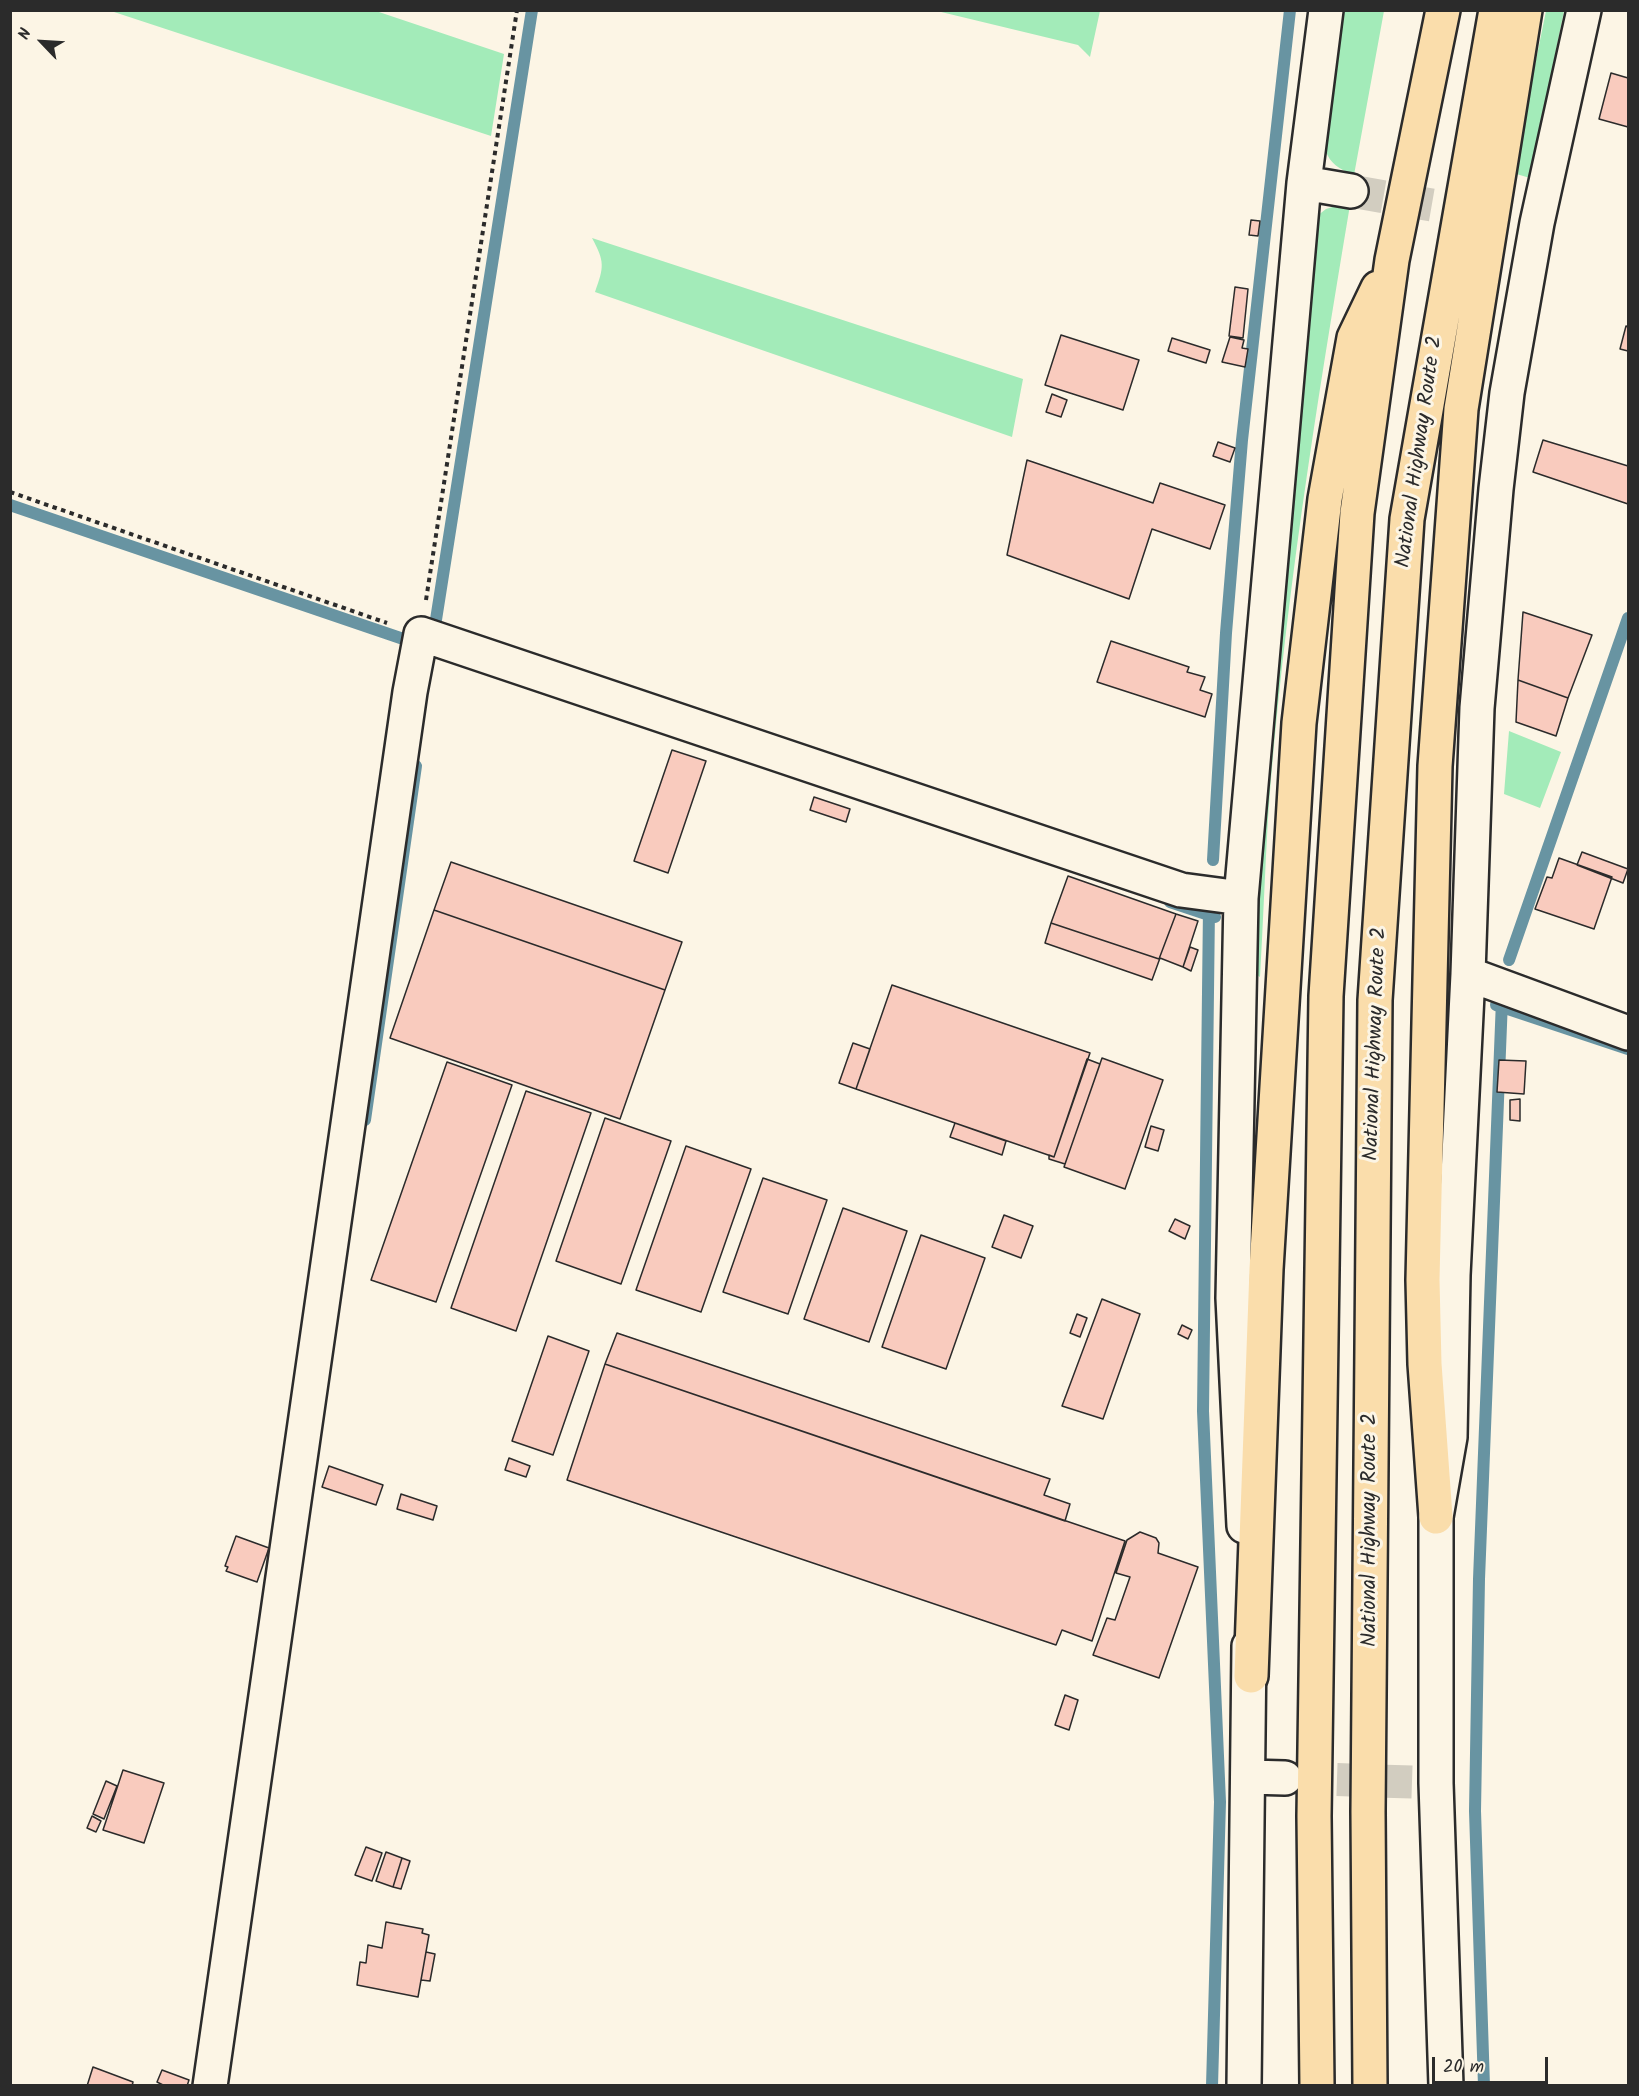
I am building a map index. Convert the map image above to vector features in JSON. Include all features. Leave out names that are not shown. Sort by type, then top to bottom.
[{"type":"highway","points":[[1317,2085],[1314,1816],[1326,996],[1357,513],[1392,260],[1443,10]]},
{"type":"highway","name":"National Highway Route 2","points":[[1370,2085],[1368,1811],[1375,1000],[1407,519],[1452,247],[1496,10]]},
{"type":"highway","points":[[1436,1517],[1425,1364],[1423,1280],[1436,766],[1461,408],[1525,10]]},
{"type":"highway","points":[[1251,1676],[1266,1269],[1299,723],[1325,499],[1354,338],[1392,260]]},
{"type":"street","points":[[1244,2085],[1251,1676],[1233,1298],[1241,898],[1304,183],[1326,10]]},
{"type":"street","points":[[1446,2085],[1424,1782],[1436,1517],[1450,1437],[1453,1275],[1468,975],[1477,708],[1521,220],[1584,10]]},
{"type":"street","points":[[1304,183],[1351,191]]},
{"type":"street","points":[[210,2085],[419,642],[1181,890],[1241,898]]},
{"type":"street","points":[[1468,975],[1629,1033]]},
{"type":"street","points":[[1249,1777],[1285,1778]]},
{"type":"path","points":[[10,492],[419,642],[517,10]]},
{"type":"green space","points":[[111,11],[376,11],[504,54],[491,136]]},
{"type":"green space","points":[[937,11],[1100,11],[1090,57],[1078,45]]},
{"type":"green space","points":[[1340,11],[1384,11],[1354,175],[1332,162],[1326,145],[1325,128],[1329,85]]},
{"type":"green space","points":[[1546,11],[1564,11],[1530,178],[1513,173]]},
{"type":"green space","points":[[1339,205],[1350,205],[1313,434],[1282,664],[1268,818],[1260,977],[1254,973],[1257,849],[1317,216],[1326,209]]},
{"type":"green space","points":[[592,238],[1023,379],[1012,437],[595,292],[602,265]]},
{"type":"green space","points":[[1509,731],[1561,752],[1540,808],[1504,794]]},
{"type":"building","points":[[1611,73],[1628,78],[1628,127],[1599,119]]},
{"type":"building","points":[[1251,220],[1260,221],[1258,236],[1249,235]]},
{"type":"building","points":[[1235,287],[1248,289],[1243,338],[1229,336]]},
{"type":"building","points":[[1626,326],[1628,327],[1628,351],[1620,349]]},
{"type":"building","points":[[1061,335],[1139,360],[1123,410],[1045,385]]},
{"type":"building","points":[[1230,337],[1244,340],[1242,348],[1248,349],[1245,367],[1222,362]]},
{"type":"building","points":[[1172,338],[1210,350],[1206,363],[1168,351]]},
{"type":"building","points":[[1052,394],[1067,400],[1061,417],[1046,412]]},
{"type":"building","points":[[1543,440],[1628,466],[1628,504],[1533,472]]},
{"type":"building","points":[[1218,442],[1235,448],[1230,462],[1213,456]]},
{"type":"building","points":[[1027,460],[1153,503],[1160,483],[1225,505],[1210,549],[1152,529],[1129,599],[1007,555]]},
{"type":"building","points":[[1523,612],[1592,635],[1568,698],[1518,680]]},
{"type":"building","points":[[1111,641],[1189,667],[1187,672],[1205,677],[1200,690],[1212,694],[1205,717],[1097,682]]},
{"type":"building","points":[[1518,680],[1568,698],[1556,736],[1516,722]]},
{"type":"building","points":[[672,750],[706,761],[668,873],[634,861]]},
{"type":"building","points":[[814,797],[850,809],[846,822],[810,810]]},
{"type":"building","points":[[1582,852],[1628,869],[1623,883],[1577,865]]},
{"type":"building","points":[[1559,858],[1612,877],[1594,929],[1535,909],[1547,877],[1552,878]]},
{"type":"building","points":[[451,862],[682,942],[665,990],[434,910]]},
{"type":"building","points":[[1068,876],[1176,914],[1159,959],[1051,923]]},
{"type":"building","points":[[434,910],[665,990],[620,1119],[390,1038]]},
{"type":"building","points":[[1176,914],[1198,921],[1183,967],[1160,958],[1152,980],[1045,943],[1051,923],[1159,959]]},
{"type":"building","points":[[1190,947],[1198,950],[1191,971],[1183,967]]},
{"type":"building","points":[[892,985],[1090,1053],[1054,1157],[856,1089]]},
{"type":"building","points":[[853,1043],[870,1049],[856,1089],[839,1083]]},
{"type":"building","points":[[1102,1058],[1163,1080],[1125,1189],[1064,1167]]},
{"type":"building","points":[[1087,1059],[1100,1064],[1065,1164],[1049,1159],[1049,1155],[1054,1157]]},
{"type":"building","points":[[1499,1060],[1526,1061],[1524,1094],[1497,1092]]},
{"type":"building","points":[[447,1062],[512,1085],[436,1302],[371,1280]]},
{"type":"building","points":[[526,1091],[591,1113],[516,1331],[451,1308]]},
{"type":"building","points":[[1520,1099],[1520,1121],[1510,1120],[1510,1100]]},
{"type":"building","points":[[605,1118],[671,1141],[621,1284],[556,1261]]},
{"type":"building","points":[[955,1123],[1006,1141],[1002,1155],[950,1137]]},
{"type":"building","points":[[1151,1126],[1164,1130],[1158,1151],[1145,1147]]},
{"type":"building","points":[[686,1146],[751,1169],[701,1312],[636,1290]]},
{"type":"building","points":[[763,1178],[827,1200],[788,1314],[723,1292]]},
{"type":"building","points":[[843,1208],[907,1231],[869,1342],[804,1319]]},
{"type":"building","points":[[1004,1215],[1033,1226],[1021,1258],[992,1247]]},
{"type":"building","points":[[1175,1219],[1190,1226],[1185,1239],[1169,1231]]},
{"type":"building","points":[[921,1235],[985,1258],[946,1369],[882,1347]]},
{"type":"building","points":[[1102,1299],[1140,1314],[1103,1419],[1062,1406]]},
{"type":"building","points":[[1077,1314],[1087,1318],[1080,1337],[1070,1333]]},
{"type":"building","points":[[1182,1325],[1192,1330],[1188,1339],[1178,1334]]},
{"type":"building","points":[[617,1333],[1050,1479],[1044,1495],[1070,1504],[1065,1521],[605,1364]]},
{"type":"building","points":[[548,1336],[589,1351],[553,1455],[512,1441]]},
{"type":"building","points":[[605,1364],[1125,1541],[1092,1641],[1062,1630],[1056,1645],[567,1480]]},
{"type":"building","points":[[509,1458],[530,1466],[526,1477],[505,1470]]},
{"type":"building","points":[[329,1466],[383,1485],[376,1505],[322,1487]]},
{"type":"building","points":[[401,1494],[437,1506],[433,1520],[397,1509]]},
{"type":"building","points":[[1140,1532],[1156,1538],[1159,1543],[1158,1553],[1198,1567],[1159,1678],[1093,1655],[1107,1618],[1115,1620],[1130,1577],[1116,1573],[1127,1540]]},
{"type":"building","points":[[236,1536],[269,1548],[257,1582],[226,1571],[228,1567],[225,1566]]},
{"type":"building","points":[[1065,1695],[1078,1700],[1069,1730],[1055,1725]]},
{"type":"building","points":[[123,1770],[164,1783],[144,1843],[103,1830]]},
{"type":"building","points":[[106,1781],[117,1786],[104,1819],[93,1814]]},
{"type":"building","points":[[92,1816],[101,1821],[96,1832],[87,1828]]},
{"type":"building","points":[[366,1847],[382,1853],[372,1881],[355,1875]]},
{"type":"building","points":[[386,1852],[402,1858],[393,1887],[376,1881]]},
{"type":"building","points":[[402,1858],[410,1861],[401,1889],[393,1887]]},
{"type":"building","points":[[386,1922],[423,1929],[422,1933],[429,1935],[418,1997],[357,1985],[360,1962],[366,1963],[368,1945],[382,1948]]},
{"type":"building","points":[[426,1952],[435,1954],[430,1981],[421,1980]]},
{"type":"building","points":[[93,2067],[133,2082],[132,2086],[87,2086]]},
{"type":"building","points":[[162,2070],[189,2080],[187,2086],[165,2086],[157,2082]]},
{"type":"waterway","points":[[435,626],[532,10]]},
{"type":"waterway","points":[[1213,860],[1226,633],[1242,440],[1290,10]]},
{"type":"waterway","points":[[10,505],[418,644]]},
{"type":"waterway","points":[[1509,960],[1628,618]]},
{"type":"waterway","points":[[365,1120],[416,766]]},
{"type":"waterway","points":[[1170,902],[1215,917]]},
{"type":"waterway","points":[[1209,908],[1203,1411],[1220,1802],[1212,2086]]},
{"type":"waterway","points":[[1484,2086],[1475,1811],[1479,1579],[1502,1000]]},
{"type":"waterway","points":[[1496,1005],[1628,1049]]},
{"type":"tunnel","points":[[1351,191],[1489,215]]},
{"type":"tunnel","points":[[1288,1778],[1412,1782]]}]
